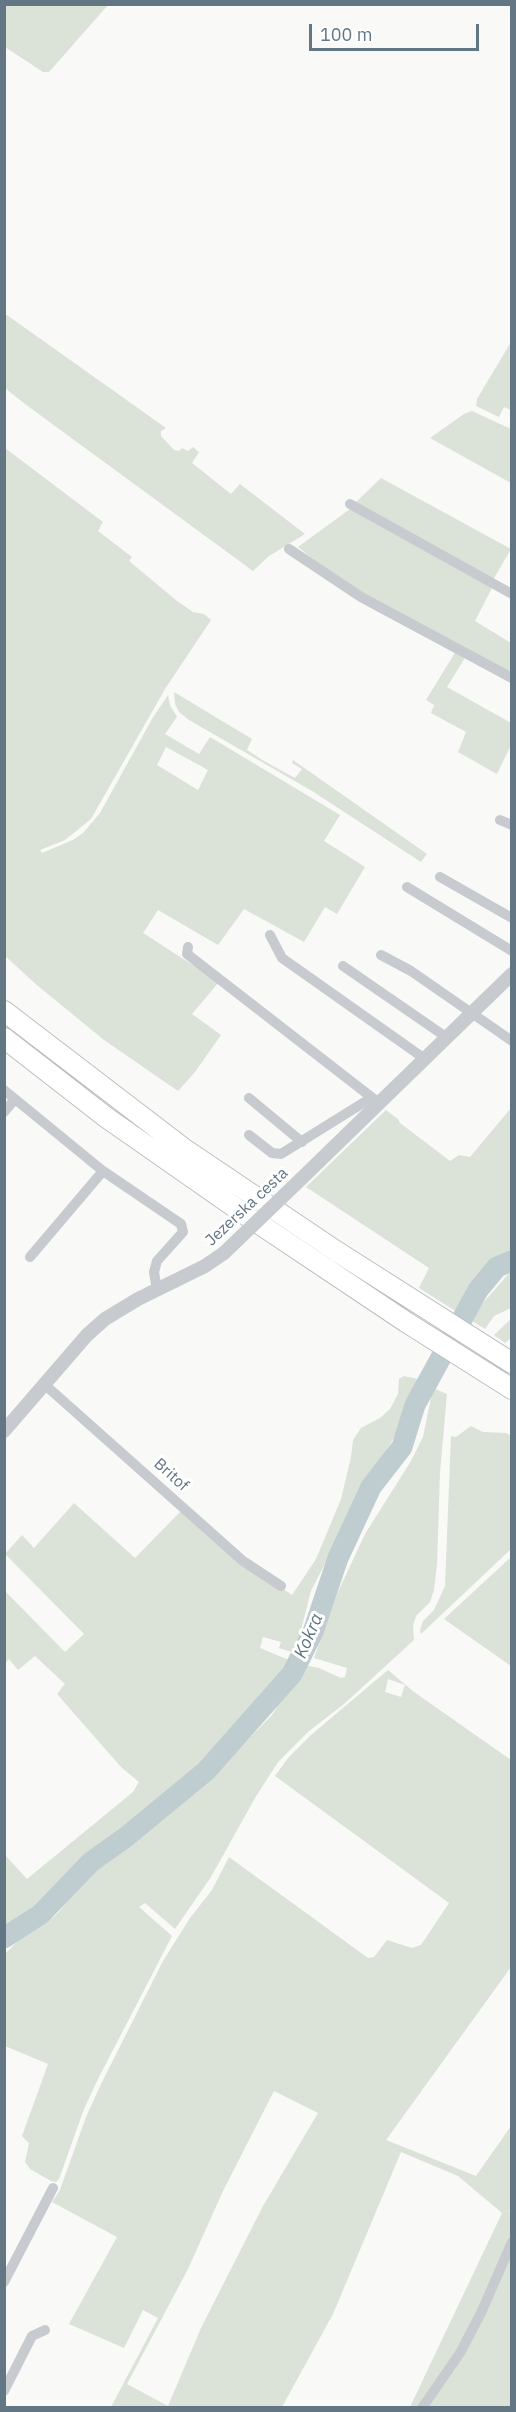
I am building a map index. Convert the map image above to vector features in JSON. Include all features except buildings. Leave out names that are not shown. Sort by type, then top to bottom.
[{"type":"highway","points":[[4,1011],[183,1148],[417,1304],[512,1363]]},
{"type":"highway","points":[[4,1038],[107,1118],[243,1213],[406,1322],[512,1389]]},
{"type":"street","points":[[350,504],[512,594]]},
{"type":"street","points":[[290,549],[361,597],[512,678]]},
{"type":"street","points":[[500,820],[512,825]]},
{"type":"street","points":[[440,877],[512,918]]},
{"type":"street","points":[[407,887],[512,951]]},
{"type":"street","points":[[270,935],[282,958],[425,1059]]},
{"type":"street","points":[[188,947],[187,954],[375,1101],[281,1154],[272,1153],[249,1135]]},
{"type":"street","points":[[381,954],[411,971],[512,1041]]},
{"type":"street","points":[[344,966],[446,1037]]},
{"type":"street","name":"Jezerska cesta","points":[[44,1383],[87,1335],[120,1310],[205,1266],[224,1253],[301,1179],[375,1101],[425,1059],[512,974]]},
{"type":"street","points":[[4,1090],[103,1171],[182,1224],[183,1232],[157,1261],[154,1272],[157,1290]]},
{"type":"street","points":[[249,1098],[302,1142]]},
{"type":"street","points":[[4,1112],[15,1099]]},
{"type":"street","points":[[30,1257],[103,1171]]},
{"type":"street","points":[[4,1431],[44,1383]]},
{"type":"street","name":"Britof","points":[[44,1383],[236,1554],[281,1586]]},
{"type":"street","points":[[4,2282],[53,2188]]},
{"type":"street","points":[[422,2408],[460,2353],[481,2313],[512,2242]]},
{"type":"street","points":[[4,2391],[32,2336],[45,2330]]},
{"type":"shaded area","points":[[4,5],[108,5],[49,72],[43,72],[5,47]]},
{"type":"shaded area","points":[[4,313],[166,428],[161,431],[161,436],[174,450],[179,451],[182,448],[188,451],[193,447],[199,452],[192,463],[231,494],[240,484],[305,534],[269,556],[253,571],[25,404],[5,388]]},
{"type":"shaded area","points":[[511,342],[511,410],[504,407],[499,417],[476,406],[477,399]]},
{"type":"shaded area","points":[[472,411],[511,429],[511,483],[430,438],[464,414]]},
{"type":"shaded area","points":[[5,448],[103,522],[98,531],[132,557],[129,561],[177,601],[193,612],[204,614],[211,620],[165,689],[91,819],[65,840],[40,850],[42,853],[73,840],[83,833],[100,813],[152,719],[168,695],[170,705],[177,717],[165,734],[199,754],[210,737],[340,815],[324,841],[365,867],[337,914],[325,907],[304,942],[244,909],[218,945],[158,910],[143,933],[219,982],[192,1014],[221,1035],[195,1072],[178,1091],[104,1040],[5,956]],"holes":[[[166,747],[208,770],[198,790],[157,765]]]},
{"type":"shaded area","points":[[381,478],[511,549],[493,580],[354,504]]},
{"type":"shaded area","points":[[350,509],[493,586],[475,621],[511,643],[511,673],[403,618],[329,572],[298,547]]},
{"type":"shaded area","points":[[456,651],[466,656],[447,687],[511,723],[511,745],[497,774],[458,752],[466,732],[431,713],[434,705],[426,700]]},
{"type":"shaded area","points":[[174,692],[252,739],[247,750],[264,761],[295,778],[302,769],[292,763],[293,760],[427,854],[421,862],[312,791],[189,720],[179,712],[175,704]]},
{"type":"shaded area","points":[[511,1108],[511,1252],[476,1277],[457,1312],[419,1288],[429,1268],[306,1187],[386,1110],[450,1161],[459,1155],[470,1157]]},
{"type":"shaded area","points":[[511,1271],[511,1308],[494,1316],[485,1329],[469,1319]]},
{"type":"shaded area","points":[[511,1319],[511,1338],[505,1343],[494,1335]]},
{"type":"shaded area","points":[[404,1376],[418,1379],[401,1426],[361,1493],[311,1591],[295,1653],[279,1648],[281,1642],[263,1637],[260,1648],[289,1660],[284,1675],[237,1721],[180,1785],[120,1836],[64,1879],[37,1908],[22,1915],[5,1928],[5,1855],[27,1879],[133,1792],[139,1782],[121,1767],[57,1694],[65,1684],[35,1656],[18,1670],[9,1659],[5,1663],[4,1590],[65,1652],[84,1634],[5,1554],[22,1535],[34,1548],[74,1503],[135,1558],[181,1511],[262,1575],[292,1595],[316,1559],[341,1499],[353,1440],[361,1428],[380,1418],[390,1409],[398,1394],[399,1379]]},
{"type":"shaded area","points":[[433,1388],[447,1394],[440,1472],[437,1564],[430,1602],[416,1616],[413,1626],[414,1640],[344,1704],[309,1731],[278,1762],[211,1877],[175,1929],[145,1903],[139,1907],[172,1936],[84,2109],[59,2179],[56,2182],[51,2181],[30,2169],[25,2162],[29,2143],[22,2136],[48,2064],[5,2046],[5,1954],[37,1922],[51,1919],[58,1913],[98,1862],[137,1837],[212,1776],[272,1715],[293,1682],[301,1675],[304,1665],[319,1668],[341,1678],[345,1677],[347,1668],[314,1658],[337,1594],[365,1534],[411,1461],[423,1437]]},
{"type":"shaded area","points":[[471,1426],[483,1432],[506,1433],[511,1436],[511,1549],[421,1634],[423,1621],[434,1610],[445,1586],[451,1436],[456,1437]]},
{"type":"shaded area","points":[[511,1557],[511,1666],[444,1619]]},
{"type":"shaded area","points":[[388,1670],[414,1692],[511,1760],[511,1967],[386,2140],[476,2176],[511,2126],[512,2206],[509,2211],[511,2213],[511,2237],[459,2352],[420,2407],[410,2407],[502,2213],[458,2176],[401,2152],[333,2314],[282,2407],[111,2407],[158,2318],[143,2310],[124,2348],[69,2324],[117,2237],[52,2202],[60,2190],[86,2117],[102,2082],[163,1961],[190,1918],[212,1890],[229,1857],[368,1958],[374,1957],[387,1940],[412,1948],[421,1945],[449,1903],[275,1776],[288,1758],[311,1735]],"holes":[[[388,1679],[405,1685],[401,1697],[385,1692]],[[274,2091],[318,2113],[263,2206],[201,2328],[168,2406],[127,2384],[188,2269],[223,2191]]]},
{"type":"shaded area","points":[[511,2246],[511,2407],[424,2408],[457,2361]]},
{"type":"waterway","name":"Kokra","points":[[4,1938],[41,1914],[91,1862],[126,1837],[206,1771],[292,1674],[313,1632],[338,1558],[371,1487],[402,1447],[415,1405],[478,1290],[497,1267],[512,1261]]}]
